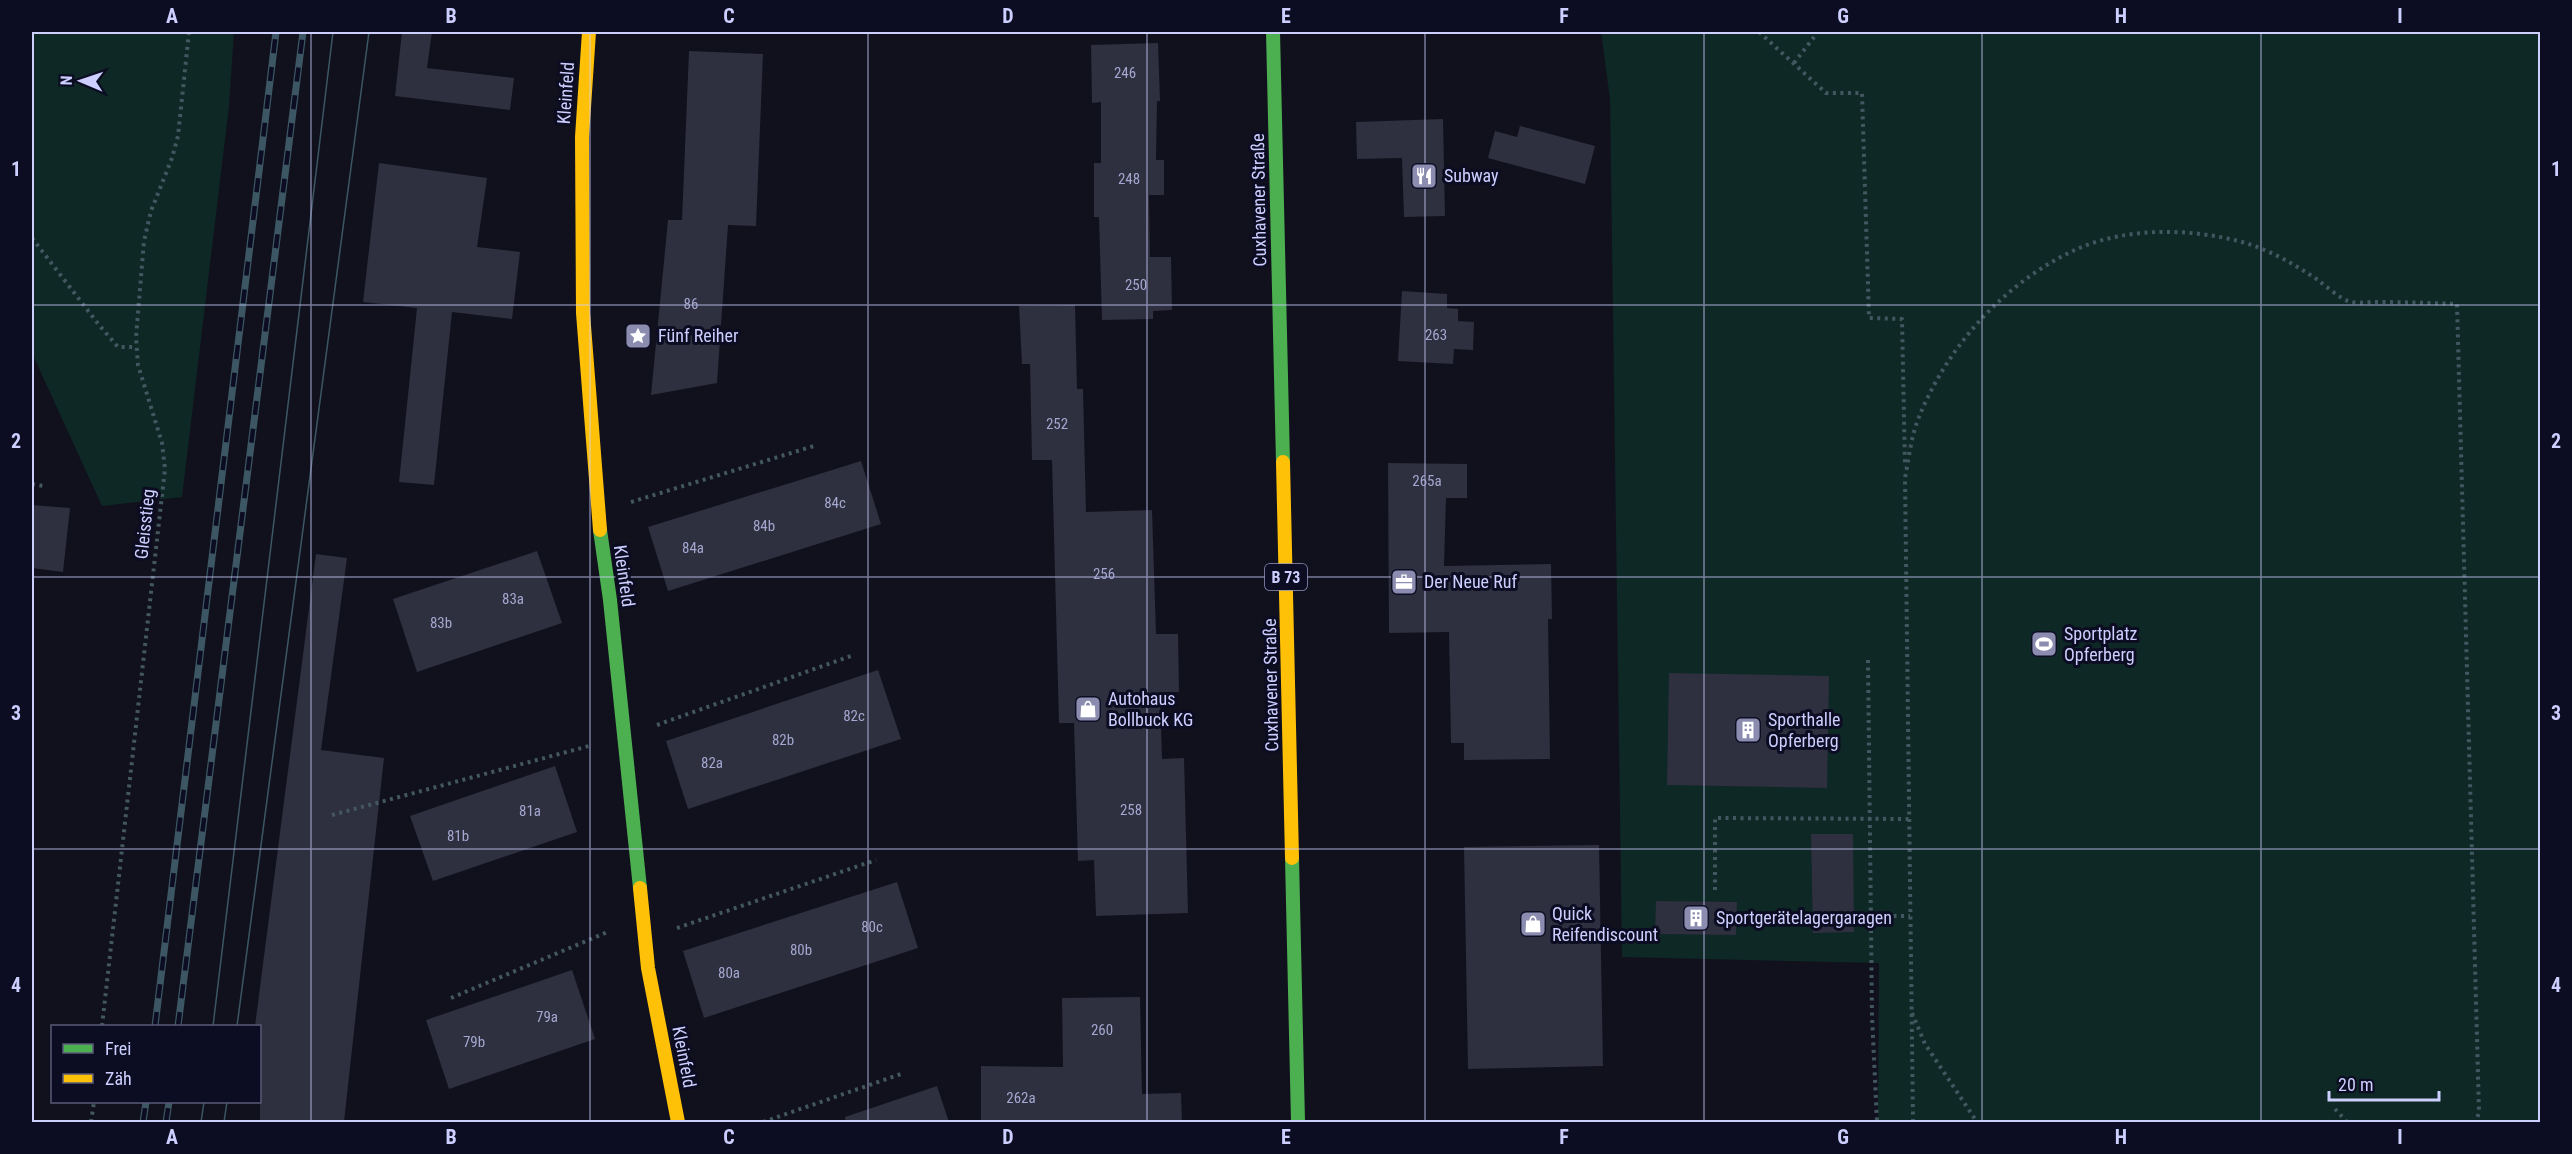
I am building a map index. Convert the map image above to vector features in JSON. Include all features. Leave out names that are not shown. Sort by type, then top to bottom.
[{"type":"street","name":"Kleinfeld","points":[[589,32],[582,137],[583,313],[597,512],[610,600],[648,968],[678,1122]]},
{"type":"street","name":"Cuxhavener Straße","points":[[1273,32],[1298,1122]]},
{"type":"path","name":"Gleisstieg","points":[[102,1025],[165,469],[162,443],[138,365],[136,347],[144,241],[151,211],[172,158],[178,136],[189,32]]},
{"type":"path","points":[[1759,32],[1826,93],[1862,93],[1869,318],[1902,319],[1912,1122]]},
{"type":"path","points":[[1794,63],[1818,32]]},
{"type":"path","points":[[1905,478],[1918,418],[1948,361],[1968,333],[1990,309],[2015,288],[2045,267],[2078,249],[2150,232],[2212,237],[2241,242],[2269,251],[2297,266],[2349,301],[2457,304],[2479,1112],[2476,1122]]},
{"type":"path","points":[[32,238],[118,347],[136,347]]},
{"type":"path","points":[[597,512],[814,446]]},
{"type":"path","points":[[32,484],[43,486]]},
{"type":"path","points":[[332,815],[624,736],[851,656]]},
{"type":"path","points":[[1868,660],[1871,916],[1877,1122]]},
{"type":"path","points":[[1715,890],[1715,818],[1909,819]]},
{"type":"path","points":[[645,939],[876,860]]},
{"type":"path","points":[[1871,916],[1910,916]]},
{"type":"path","points":[[451,998],[643,917]]},
{"type":"path","points":[[1911,1010],[1925,1044],[1977,1122]]},
{"type":"path","points":[[763,1122],[904,1073]]},
{"type":"path","points":[[91,1122],[94,1103]]},
{"type":"path","points":[[2335,1109],[2347,1122]]},
{"type":"green space","points":[[32,32],[234,32],[229,106],[182,497],[102,506],[32,353]]},
{"type":"green space","name":"Sportplatz Opferberg","points":[[1601,32],[2540,32],[2540,1122],[1878,1122],[1879,963],[1622,957],[1610,99]]},
{"type":"building","points":[[402,32],[432,32],[427,68],[514,78],[510,110],[395,96]]},
{"type":"building","points":[[1158,43],[1160,101],[1157,101],[1156,160],[1164,160],[1164,195],[1149,195],[1150,257],[1171,257],[1172,310],[1153,311],[1153,319],[1102,320],[1099,217],[1094,217],[1094,163],[1101,163],[1101,102],[1092,103],[1091,45]]},
{"type":"building","points":[[689,51],[763,54],[756,226],[728,225],[717,383],[651,395],[668,220],[682,220]]},
{"type":"building","name":"Subway","points":[[1443,119],[1445,216],[1404,217],[1402,158],[1357,159],[1356,122]]},
{"type":"building","points":[[1520,126],[1595,146],[1585,184],[1488,158],[1495,131],[1517,137]]},
{"type":"building","points":[[379,163],[487,178],[477,247],[520,252],[512,319],[452,312],[434,485],[399,482],[417,308],[363,302]]},
{"type":"building","points":[[1402,291],[1447,294],[1447,308],[1458,309],[1458,321],[1474,322],[1473,350],[1454,349],[1453,364],[1398,361]]},
{"type":"building","points":[[1075,305],[1077,389],[1083,389],[1086,512],[1152,510],[1156,634],[1178,634],[1179,692],[1160,692],[1162,759],[1184,758],[1188,913],[1096,916],[1094,860],[1078,861],[1074,723],[1059,723],[1052,460],[1032,460],[1030,364],[1022,364],[1019,306]]},
{"type":"building","points":[[861,461],[881,524],[668,591],[648,527]]},
{"type":"building","points":[[1388,463],[1467,464],[1467,498],[1446,498],[1444,566],[1551,564],[1552,619],[1548,619],[1550,759],[1464,760],[1464,743],[1451,743],[1449,632],[1389,633]]},
{"type":"building","points":[[32,505],[70,508],[63,572],[32,568]]},
{"type":"building","points":[[537,551],[562,623],[417,672],[393,599]]},
{"type":"building","points":[[316,554],[347,558],[321,750],[384,758],[344,1122],[260,1122],[261,1025],[255,1025]]},
{"type":"building","points":[[878,670],[901,739],[688,809],[666,741]]},
{"type":"building","name":"Sporthalle Opferberg","points":[[1669,673],[1829,676],[1827,788],[1667,785]]},
{"type":"building","points":[[555,766],[577,832],[433,881],[410,816]]},
{"type":"building","points":[[1811,834],[1853,834],[1854,932],[1813,933]]},
{"type":"building","name":"Quick Reifendiscount","points":[[1599,845],[1603,1066],[1468,1069],[1464,847]]},
{"type":"building","points":[[897,882],[918,948],[704,1018],[683,951]]},
{"type":"building","name":"Sportgerätelagergaragen","points":[[1656,901],[1737,902],[1736,935],[1655,934]]},
{"type":"building","points":[[572,970],[595,1039],[449,1089],[426,1020]]},
{"type":"building","points":[[1140,997],[1142,1094],[1181,1093],[1182,1122],[981,1121],[981,1066],[1063,1067],[1062,998]]},
{"type":"building","points":[[937,1086],[949,1122],[846,1122],[845,1117]]},
{"type":"tram line","points":[[213,1025],[333,32]]},
{"type":"tram line","points":[[237,1025],[369,32]]},
{"type":"tram line","points":[[201,1122],[204,1103]]},
{"type":"tram line","points":[[224,1122],[227,1103]]},
{"type":"railway","points":[[155,1025],[276,32]]},
{"type":"railway","points":[[178,1025],[303,32]]},
{"type":"railway","points":[[143,1122],[146,1103]]},
{"type":"railway","points":[[166,1122],[169,1103]]},
{"type":"traffic: fast","points":[[1273,32],[1283,462]]},
{"type":"traffic: fast","points":[[600,530],[610,600],[640,888]]},
{"type":"traffic: fast","points":[[1292,858],[1298,1122]]},
{"type":"traffic: slow","points":[[589,32],[582,137],[583,313],[600,530]]},
{"type":"traffic: slow","points":[[1283,462],[1292,858]]},
{"type":"traffic: slow","points":[[640,888],[648,968],[678,1122]]},
{"type":"place","name":"Subway","points":[[1424,176]]},
{"type":"place","name":"Fünf Reiher","points":[[638,336]]},
{"type":"place","name":"Der Neue Ruf","points":[[1404,582]]},
{"type":"place","name":"Sportplatz Opferberg","points":[[2044,644]]},
{"type":"place","name":"Autohaus Bollbuck KG","points":[[1088,709]]},
{"type":"place","name":"Sporthalle Opferberg","points":[[1748,730]]},
{"type":"place","name":"Sportgerätelagergaragen","points":[[1696,918]]},
{"type":"place","name":"Quick Reifendiscount","points":[[1533,924]]}]
